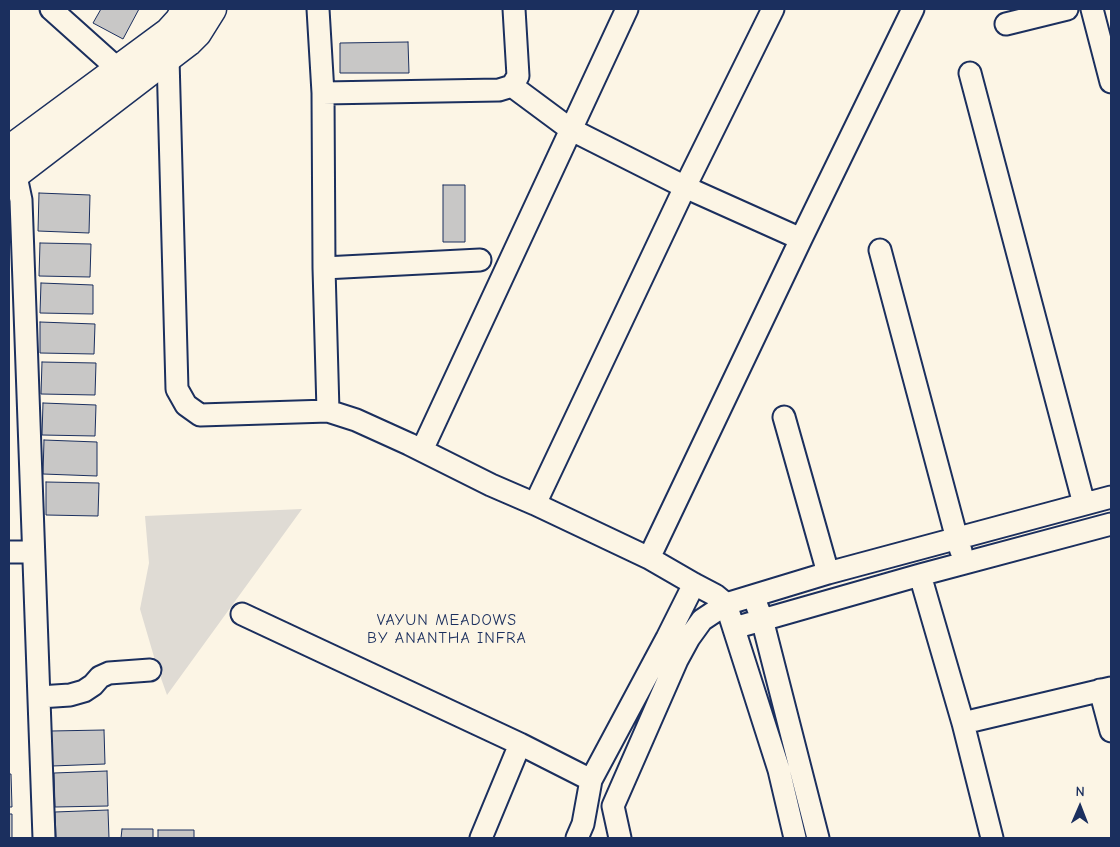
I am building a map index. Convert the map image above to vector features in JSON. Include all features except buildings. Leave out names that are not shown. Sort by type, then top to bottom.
[{"type":"street","points":[[51,9],[118,70]]},
{"type":"street","points":[[10,160],[118,70],[169,32],[179,21],[186,9]]},
{"type":"street","points":[[10,160],[168,58],[197,33],[212,9]]},
{"type":"street","points":[[318,9],[323,93],[324,268],[328,411]]},
{"type":"street","points":[[323,93],[499,90],[512,86],[518,76],[514,9]]},
{"type":"street","points":[[422,450],[627,9]]},
{"type":"street","points":[[535,504],[685,187],[773,9]]},
{"type":"street","points":[[649,558],[801,238],[913,9]]},
{"type":"street","points":[[1006,24],[1067,9]]},
{"type":"street","points":[[1092,9],[1111,82]]},
{"type":"street","points":[[168,58],[178,389],[186,406],[200,415],[328,411],[356,420],[649,558],[716,595],[726,604],[734,628],[779,770],[795,838]]},
{"type":"street","points":[[970,73],[1084,504]]},
{"type":"street","points":[[512,86],[570,129],[685,187],[801,238]]},
{"type":"street","points":[[10,160],[21,200],[44,838]]},
{"type":"street","points":[[880,250],[956,539],[966,563]]},
{"type":"street","points":[[324,268],[480,260]]},
{"type":"street","points":[[784,417],[828,573]]},
{"type":"street","points":[[620,838],[613,806],[677,660],[702,620],[726,604],[828,573],[1111,497]]},
{"type":"street","points":[[734,628],[920,575],[1111,524]]},
{"type":"street","points":[[9,552],[33,552]]},
{"type":"street","points":[[920,575],[964,723],[992,838]]},
{"type":"street","points":[[577,838],[583,824],[591,780],[694,584]]},
{"type":"street","points":[[754,596],[762,620],[818,838]]},
{"type":"street","points":[[242,614],[520,744],[591,780]]},
{"type":"street","points":[[39,697],[70,695],[84,691],[100,677],[109,674],[150,670]]},
{"type":"street","points":[[964,723],[1106,689],[1111,731]]},
{"type":"street","points":[[481,838],[520,744]]},
{"type":"shaded area","points":[[302,509],[167,695],[140,609],[149,563],[145,516]]},
{"type":"district","name":"VAYUN MEADOWS BY ANANTHA INFRA","points":[[447,629]]}]
